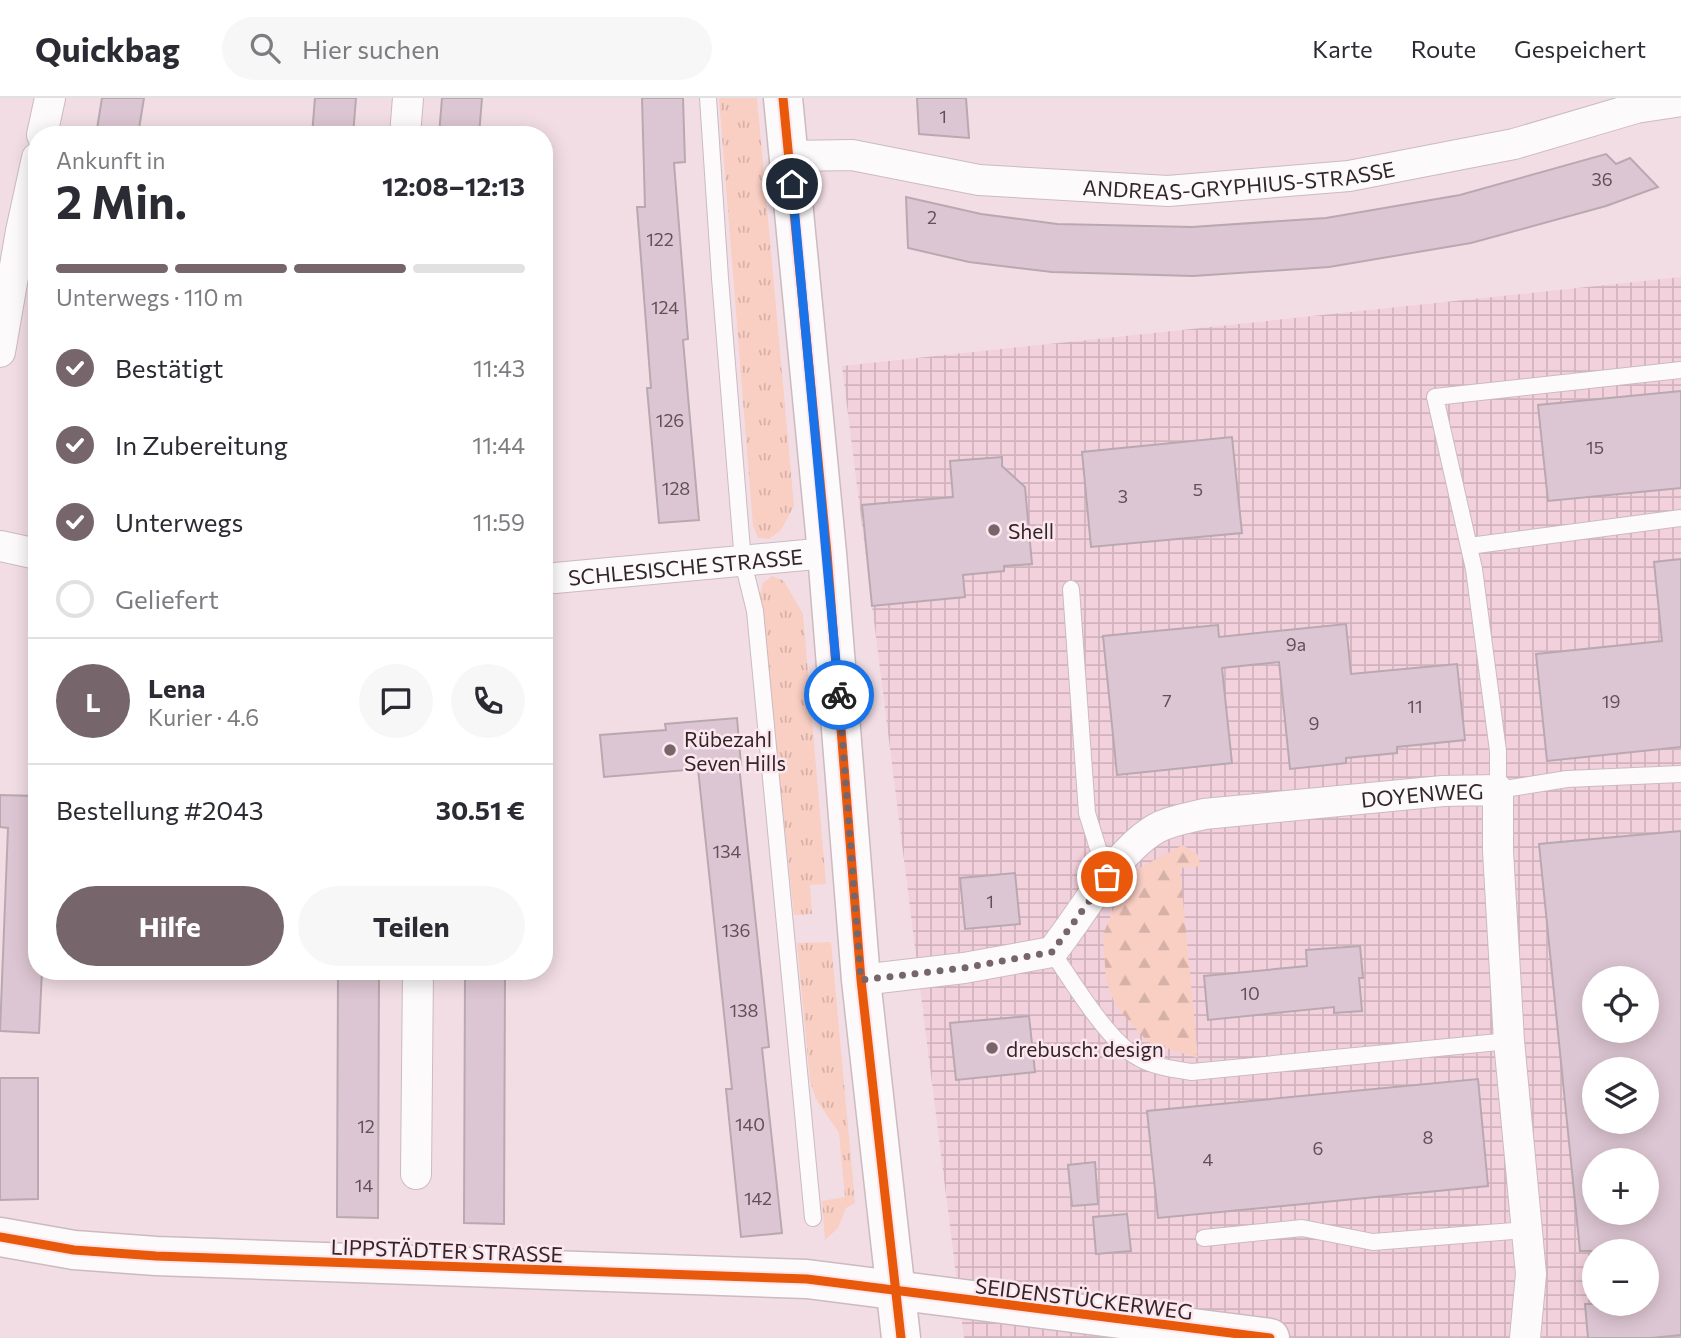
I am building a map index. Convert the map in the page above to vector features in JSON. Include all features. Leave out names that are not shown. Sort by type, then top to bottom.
[{"type":"main road","points":[[783,98],[827,553],[861,980],[901,1338]]},
{"type":"main road","name":"LIPPSTÄDTER STRASSE","points":[[0,1237],[74,1250],[156,1256],[807,1279],[894,1291]]},
{"type":"main road","name":"SEIDENSTÜCKERWEG","points":[[894,1291],[1270,1338]]},
{"type":"street","points":[[44,126],[50,98]]},
{"type":"street","points":[[405,126],[408,98]]},
{"type":"street","name":"ANDREAS-GRYPHIUS-STRASSE","points":[[790,156],[852,155],[979,180],[1168,191],[1349,176],[1514,144],[1636,108],[1681,100]]},
{"type":"street","points":[[0,352],[28,200]]},
{"type":"street","points":[[0,546],[28,552]]},
{"type":"street","name":"SCHLESISCHE STRASSE","points":[[553,578],[827,553]]},
{"type":"street","name":"DOYENWEG","points":[[1052,952],[1107,877],[1145,836],[1160,827],[1205,814],[1443,791],[1498,790],[1498,851],[1509,1041],[1531,1274],[1525,1338]]},
{"type":"street","points":[[861,980],[964,968],[1052,952]]},
{"type":"street","points":[[415,1174],[418,980]]},
{"type":"lane","points":[[708,98],[743,562],[755,611],[813,1218]]},
{"type":"lane","points":[[1681,370],[1435,397],[1474,569],[1498,751],[1498,790],[1567,779],[1681,774]]},
{"type":"lane","points":[[1469,546],[1681,518]]},
{"type":"lane","points":[[1071,589],[1087,813],[1107,877]]},
{"type":"lane","points":[[1052,952],[1123,1048],[1140,1059],[1168,1068],[1192,1072],[1509,1041]]},
{"type":"lane","points":[[1204,1238],[1302,1228],[1373,1242],[1527,1230]]},
{"type":"shaded area","points":[[1681,277],[1681,1338],[964,1338],[842,366]]},
{"type":"green space","points":[[719,98],[757,98],[794,506],[781,530],[769,539],[758,538],[753,526]]},
{"type":"green space","points":[[772,576],[784,581],[803,614],[826,884],[810,885],[812,914],[794,915],[760,594],[763,583]]},
{"type":"green space","points":[[1183,845],[1197,854],[1201,866],[1180,868],[1198,1058],[1148,1042],[1115,1005],[1106,980],[1103,935],[1120,892],[1141,867]]},
{"type":"green space","points":[[831,942],[855,1203],[846,1208],[838,1228],[825,1240],[822,1201],[845,1197],[839,1133],[816,1099],[810,1081],[797,943]]},
{"type":"building","points":[[102,98],[144,98],[139,126],[97,126]]},
{"type":"building","points":[[315,98],[356,98],[354,126],[313,126]]},
{"type":"building","points":[[442,98],[482,98],[480,126],[440,126]]},
{"type":"building","points":[[642,98],[683,98],[685,162],[674,163],[688,339],[683,340],[699,520],[659,523],[647,388],[651,388],[637,207],[645,207]]},
{"type":"building","points":[[917,98],[966,98],[969,138],[919,134]]},
{"type":"building","points":[[1606,154],[1616,164],[1630,158],[1658,187],[1606,206],[1471,243],[1329,267],[1193,276],[1052,272],[969,262],[908,248],[906,197],[981,214],[1057,224],[1192,227],[1326,218],[1460,195]]},
{"type":"building","points":[[1681,391],[1681,488],[1548,501],[1538,405]]},
{"type":"building","points":[[1232,437],[1242,533],[1091,547],[1082,452]]},
{"type":"building","points":[[1002,457],[1002,466],[1025,487],[1032,564],[1004,566],[1004,571],[963,575],[965,597],[872,606],[862,505],[953,497],[950,461]]},
{"type":"building","points":[[1681,559],[1681,747],[1547,761],[1536,654],[1662,641],[1654,562]]},
{"type":"building","points":[[1346,624],[1351,674],[1457,664],[1465,740],[1397,747],[1397,753],[1346,758],[1346,763],[1290,769],[1279,662],[1222,668],[1232,763],[1117,775],[1103,636],[1218,625],[1219,637]]},
{"type":"building","points":[[737,718],[739,765],[769,1047],[762,1048],[782,1233],[741,1237],[726,1089],[732,1089],[698,769],[604,777],[600,735],[666,730],[665,724]]},
{"type":"building","points":[[0,795],[28,796],[28,980],[42,980],[39,1033],[0,1031],[8,828],[0,827]]},
{"type":"building","points":[[1681,831],[1681,1335],[1588,1338],[1586,1316],[1659,1316],[1659,1239],[1582,1239],[1580,1251],[1539,844]]},
{"type":"building","points":[[1015,873],[1020,924],[965,929],[960,878]]},
{"type":"building","points":[[1360,946],[1362,1011],[1334,1013],[1334,1007],[1208,1020],[1204,976],[1307,966],[1306,950]]},
{"type":"building","points":[[338,980],[379,980],[378,1218],[337,1217]]},
{"type":"building","points":[[465,980],[505,980],[504,1224],[464,1223]]},
{"type":"building","name":"drebusch: design","points":[[1029,1016],[1035,1072],[956,1080],[950,1023]]},
{"type":"building","points":[[0,1078],[38,1078],[38,1199],[0,1200]]},
{"type":"building","points":[[1478,1079],[1488,1186],[1158,1218],[1147,1111]]},
{"type":"building","points":[[1095,1162],[1098,1204],[1072,1206],[1068,1165]]},
{"type":"building","points":[[1127,1214],[1131,1251],[1096,1254],[1093,1217]]},
{"type":"cycle path","points":[[783,98],[827,553],[861,980],[901,1338]]},
{"type":"cycle path","points":[[0,1237],[74,1250],[156,1256],[807,1279],[1270,1338]]},
{"type":"way so far","points":[[839,695],[861,980],[964,968],[1052,952],[1107,877]]},
{"type":"place","name":"Shell","points":[[994,530]]},
{"type":"place","name":"Rübezahl Seven Hills","points":[[670,750]]},
{"type":"place","name":"drebusch: design","points":[[992,1048]]},
{"type":"route","points":[[792,184],[839,695]]}]
